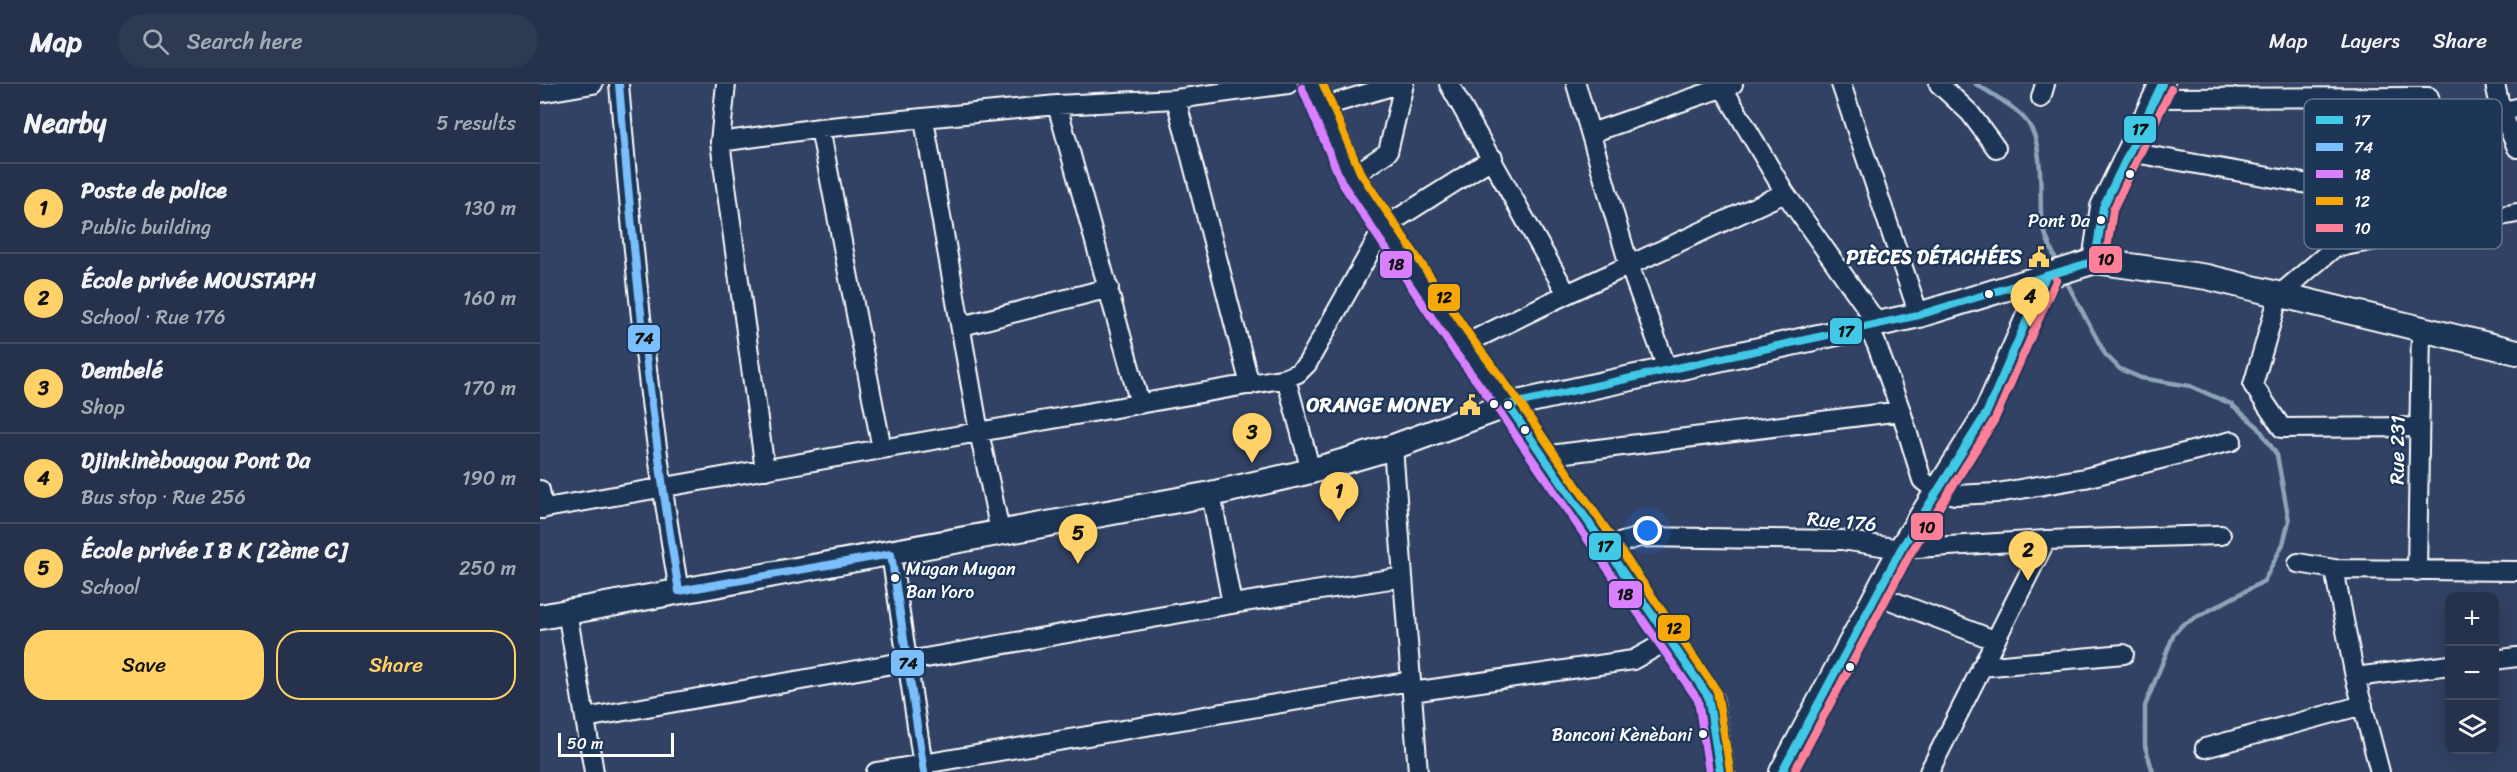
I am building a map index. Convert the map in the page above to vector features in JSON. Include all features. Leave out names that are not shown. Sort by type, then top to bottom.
[{"type":"main road","points":[[1317,95],[1351,177],[1463,345],[1508,405],[1708,696],[1720,772]]},
{"type":"street","points":[[540,93],[593,84]]},
{"type":"street","points":[[619,84],[630,212],[661,488],[679,591]]},
{"type":"street","points":[[726,84],[720,142],[765,470]]},
{"type":"street","points":[[720,142],[820,128],[924,120],[1057,105],[1176,99],[1288,84]]},
{"type":"street","points":[[1317,95],[1402,84],[1388,152],[1351,177]]},
{"type":"street","points":[[1449,84],[1493,158],[1567,294]]},
{"type":"street","points":[[1576,84],[1629,265],[1668,371]]},
{"type":"street","points":[[1841,84],[1918,315]]},
{"type":"street","points":[[1939,84],[1970,113],[1996,148]]},
{"type":"street","points":[[2495,84],[2509,110],[2517,148]]},
{"type":"street","points":[[1591,133],[1728,86],[1785,193],[1873,326],[1876,343],[1901,411],[1922,480],[1936,491],[1955,495],[1997,493],[2085,478],[2232,441]]},
{"type":"street","points":[[2095,261],[2103,207],[2158,91],[2429,91]]},
{"type":"street","points":[[1176,99],[1250,385]]},
{"type":"street","points":[[1057,105],[1140,404]]},
{"type":"street","points":[[924,120],[979,432],[1000,531]]},
{"type":"street","points":[[820,128],[882,449]]},
{"type":"street","points":[[2129,152],[2304,183]]},
{"type":"street","points":[[540,490],[541,509],[1286,378],[1298,373],[1307,364],[1384,227],[1493,158]]},
{"type":"street","points":[[1463,345],[1785,193]]},
{"type":"street","points":[[2502,216],[2517,213]]},
{"type":"street","points":[[2333,249],[2278,294],[2253,385],[2282,428],[2420,427]]},
{"type":"street","points":[[540,617],[1211,494],[1311,471],[1393,447],[1508,405],[1918,315],[2095,261],[2207,277],[2517,352]]},
{"type":"street","points":[[1782,772],[1901,549],[1986,414],[2046,276]]},
{"type":"street","points":[[962,326],[1109,288]]},
{"type":"street","name":"Rue 231","points":[[2417,571],[2421,329]]},
{"type":"street","points":[[1286,378],[1311,471]]},
{"type":"street","points":[[1542,456],[1901,411]]},
{"type":"street","points":[[1393,447],[1418,772]]},
{"type":"street","points":[[1211,494],[1232,604]]},
{"type":"street","name":"Rue 176","points":[[1605,547],[1640,537],[1842,540],[1901,549],[2046,540],[2221,535]]},
{"type":"street","points":[[1929,772],[2046,540]]},
{"type":"street","points":[[891,554],[923,768]]},
{"type":"street","points":[[2298,563],[2334,569],[2517,571]]},
{"type":"street","points":[[2334,569],[2355,677],[2380,772]]},
{"type":"street","points":[[585,718],[1232,604],[1403,577]]},
{"type":"street","points":[[1877,595],[1994,640]]},
{"type":"street","points":[[567,611],[594,772]]},
{"type":"street","points":[[876,772],[923,768],[1411,687],[1633,660],[1670,640]]},
{"type":"street","points":[[1981,667],[2124,654]]},
{"type":"street","points":[[2499,659],[2517,657]]},
{"type":"street","points":[[2355,677],[2445,666]]},
{"type":"street","points":[[2205,748],[2364,705]]},
{"type":"waterway","points":[[1976,84],[2017,111],[2033,132],[2040,167],[2042,221],[2059,266]]},
{"type":"waterway","points":[[2065,279],[2105,354],[2120,369],[2141,378],[2190,386],[2231,404],[2258,427],[2277,455],[2289,521],[2283,544],[2264,581],[2182,625],[2174,634],[2145,706],[2145,746],[2153,772]]},
{"type":"transit line","name":"74","points":[[619,84],[644,338],[679,591]]},
{"type":"transit line","name":"12","points":[[1323,84],[1360,172],[1472,339],[1517,399],[1717,691],[1730,770]]},
{"type":"transit line","name":"17","points":[[2095,261],[2103,207],[2162,84]]},
{"type":"transit line","name":"18","points":[[1302,88],[1342,183],[1454,351],[1499,411],[1698,700],[1709,772]]},
{"type":"transit line","name":"10","points":[[2105,263],[2113,210],[2171,89]]},
{"type":"transit line","name":"17","points":[[1720,772],[1708,696],[1508,405],[1919,315],[2095,261]]},
{"type":"transit line","name":"17","points":[[1782,772],[1901,549],[1986,414],[2046,276]]},
{"type":"transit line","name":"10","points":[[1794,772],[1910,554],[1995,419],[2056,280]]},
{"type":"transit line","name":"74","points":[[891,554],[924,772]]},
{"type":"transit line","name":"74","points":[[679,591],[891,554]]},
{"type":"place","name":"Pont Da","points":[[2101,220]]},
{"type":"place","name":"PIÈCES DÉTACHÉES","points":[[2039,257]]},
{"type":"place","name":"Djinkinèbougou Pont Da","points":[[2030,327]]},
{"type":"place","name":"ORANGE MONEY","points":[[1470,405]]},
{"type":"place","name":"Dembelé","points":[[1252,463]]},
{"type":"place","name":"Poste de police","points":[[1339,522]]},
{"type":"place","name":"École privée I B K [2ème C]","points":[[1078,564]]},
{"type":"place","name":"Mugan Mugan Ban Yoro","points":[[895,578]]},
{"type":"place","name":"École privée MOUSTAPH","points":[[2028,581]]},
{"type":"place","name":"Banconi Kènèbani","points":[[1703,734]]}]
